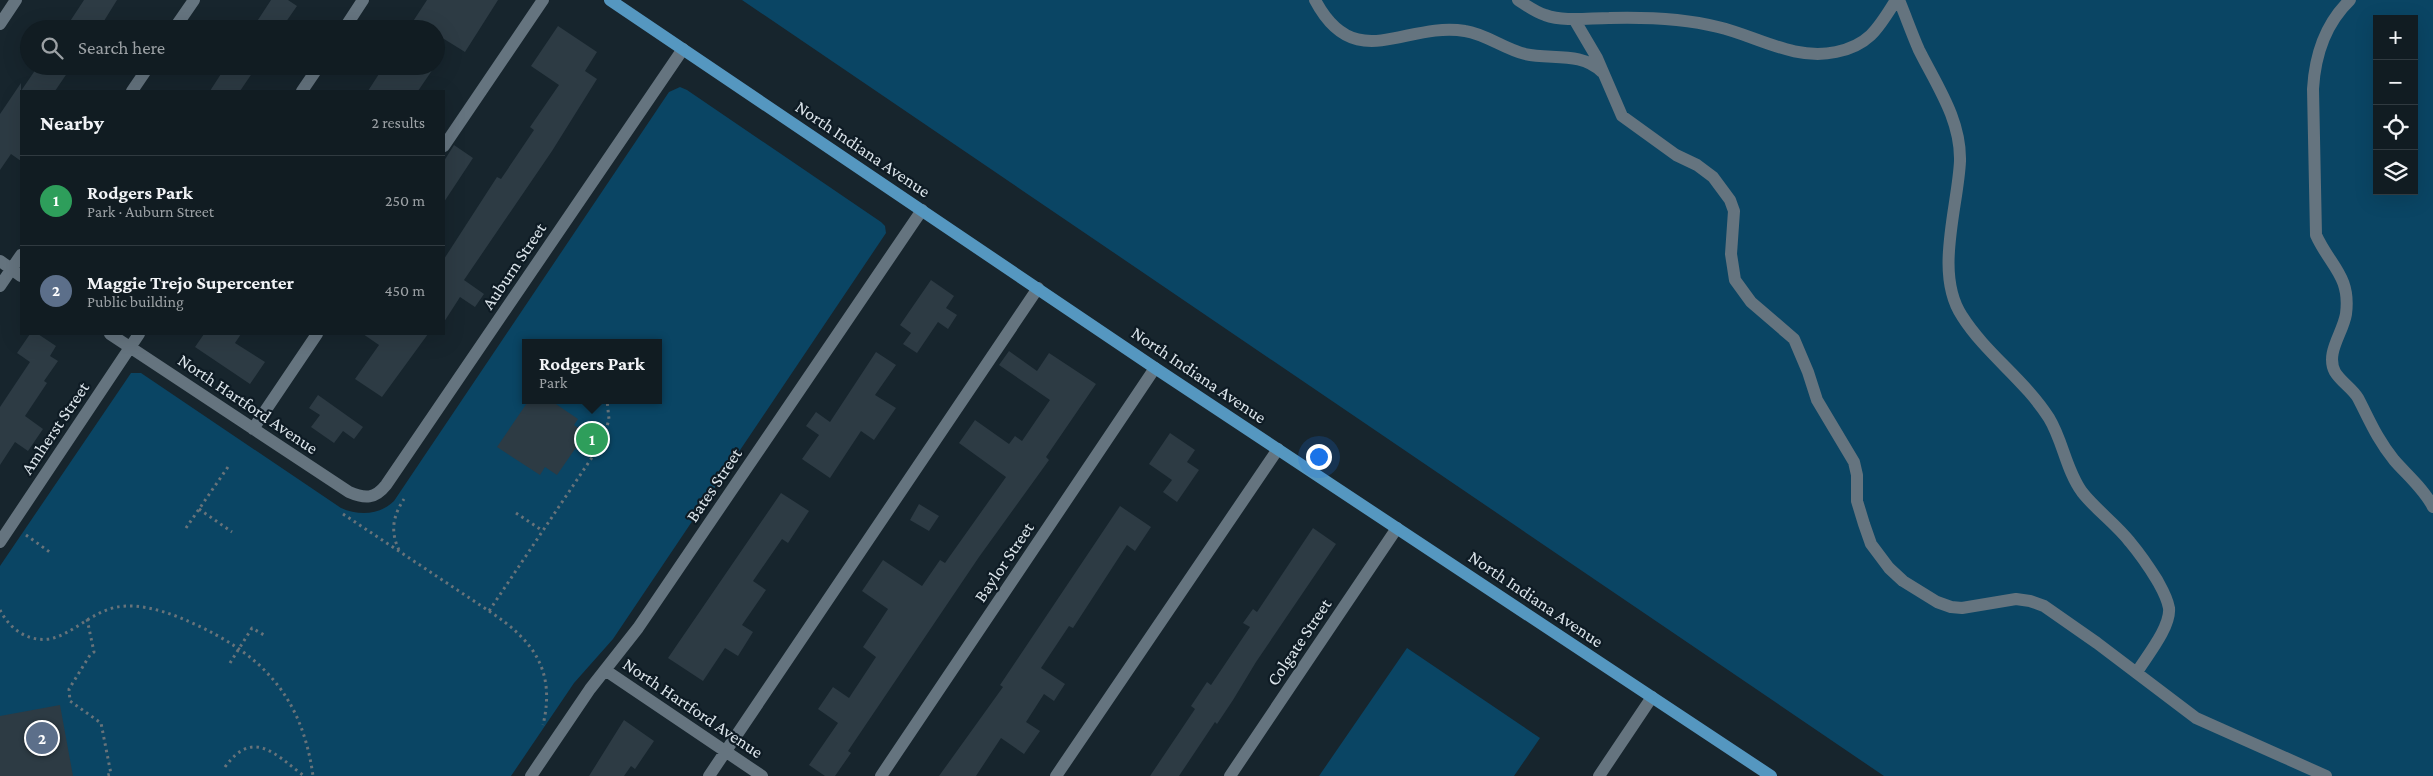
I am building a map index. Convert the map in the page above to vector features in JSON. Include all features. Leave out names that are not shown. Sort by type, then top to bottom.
[{"type":"main road","name":"North Indiana Avenue","points":[[610,0],[1156,368],[1771,776]]},
{"type":"street","points":[[0,24],[16,0]]},
{"type":"street","points":[[180,20],[194,0]]},
{"type":"street","points":[[350,20],[363,0]]},
{"type":"street","points":[[445,145],[542,0]]},
{"type":"street","points":[[1315,0],[1322,14],[1334,28],[1349,37],[1377,41],[1451,29],[1467,31],[1526,54],[1583,60],[1594,64],[1605,75]]},
{"type":"street","points":[[1518,0],[1545,16],[1574,19],[1663,18],[1687,20],[1719,27],[1795,52],[1815,54],[1835,53],[1868,40],[1898,0]]},
{"type":"street","points":[[1898,0],[1918,47],[1951,112],[1957,131],[1960,161],[1948,252],[1950,280],[1960,314],[1979,338],[2031,394],[2049,418],[2057,432],[2074,477],[2082,492],[2130,542],[2151,570],[2166,596],[2169,610],[2166,625],[2136,672]]},
{"type":"street","points":[[2350,0],[2333,17],[2325,35],[2314,72],[2313,89],[2316,235],[2321,246],[2339,270],[2346,297],[2346,313],[2332,354],[2332,365],[2336,374],[2358,398],[2370,425],[2382,443],[2433,507]]},
{"type":"street","points":[[1574,19],[1605,75],[1622,116],[1676,155],[1697,165],[1713,176],[1730,200],[1734,211],[1732,262],[1735,280],[1751,302],[1794,339],[1817,400],[1854,462],[1858,475],[1857,501],[1864,524],[1871,544],[1889,568],[1903,581],[1923,594],[1951,607],[1962,608],[2016,599],[2030,600],[2044,606],[2196,718],[2326,776]]},
{"type":"street","name":"Auburn Street","points":[[368,498],[381,492],[386,485],[683,49]]},
{"type":"street","points":[[133,90],[143,75]]},
{"type":"street","points":[[303,90],[313,75]]},
{"type":"street","name":"Bates Street","points":[[531,776],[605,670],[643,620],[922,210]]},
{"type":"street","points":[[0,286],[16,272],[20,258]]},
{"type":"street","points":[[0,261],[16,272]]},
{"type":"street","points":[[709,776],[1038,288]]},
{"type":"street","name":"North Hartford Avenue","points":[[112,335],[349,492],[368,498]]},
{"type":"street","name":"Amherst Street","points":[[0,542],[138,335]]},
{"type":"street","points":[[253,428],[316,335]]},
{"type":"street","name":"Baylor Street","points":[[881,776],[1156,368]]},
{"type":"street","points":[[1056,776],[1278,449]]},
{"type":"street","name":"Colgate Street","points":[[1230,776],[1398,528]]},
{"type":"street","name":"North Hartford Avenue","points":[[605,670],[762,776]]},
{"type":"street","points":[[1599,776],[1652,697]]},
{"type":"path","points":[[488,611],[603,441],[609,419],[607,404]]},
{"type":"path","points":[[186,528],[230,464]]},
{"type":"path","points":[[400,551],[395,542],[394,517],[404,499]]},
{"type":"path","points":[[199,509],[232,532]]},
{"type":"path","points":[[516,513],[543,531]]},
{"type":"path","points":[[343,514],[517,631],[539,660],[543,671],[547,706],[542,725]]},
{"type":"path","points":[[26,535],[51,552]]},
{"type":"path","points":[[0,610],[10,626],[18,632],[48,639],[60,635],[87,619],[116,608],[144,608],[179,617],[240,648],[248,653],[271,677],[290,702],[308,746],[313,776]]},
{"type":"path","points":[[87,619],[94,652],[90,655],[69,689],[70,701],[101,723],[111,774],[104,776]]},
{"type":"path","points":[[230,664],[252,628],[264,635]]},
{"type":"path","points":[[225,767],[240,750],[256,746],[271,751],[304,776]]},
{"type":"shaded area","points":[[742,0],[2433,0],[2433,776],[1884,776]]},
{"type":"shaded area","points":[[680,87],[687,90],[885,226],[886,233],[613,639],[574,683],[511,776],[0,776],[0,566],[131,373],[141,373],[341,508],[348,511],[369,513],[382,509],[394,501],[669,92]]},
{"type":"shaded area","points":[[1407,648],[1540,738],[1514,776],[1319,776]]},
{"type":"building","points":[[84,0],[117,0],[105,20],[71,20]]},
{"type":"building","points":[[271,0],[288,0],[297,6],[287,20],[258,20]]},
{"type":"building","points":[[427,0],[498,0],[465,52],[445,40],[445,20],[414,20]]},
{"type":"building","points":[[558,26],[597,52],[585,71],[597,79],[552,151],[464,280],[484,294],[475,307],[460,297],[445,320],[445,257],[497,177],[501,179],[534,130],[530,127],[559,85],[531,66]]},
{"type":"building","points":[[32,75],[66,75],[56,90],[22,90]]},
{"type":"building","points":[[220,75],[251,75],[241,90],[211,90]]},
{"type":"building","points":[[378,75],[429,75],[419,90],[369,90]]},
{"type":"building","points":[[21,83],[20,160],[11,154],[0,170],[0,114]]},
{"type":"building","points":[[454,145],[473,158],[445,200],[445,159]]},
{"type":"building","points":[[931,280],[954,296],[946,308],[957,315],[948,329],[938,322],[917,353],[903,344],[911,333],[900,325]]},
{"type":"building","points":[[29,335],[40,335],[56,346],[50,356],[58,361],[44,381],[47,383],[25,416],[43,429],[28,451],[15,442],[0,465],[0,407],[30,362],[17,353]]},
{"type":"building","points":[[203,335],[240,335],[235,343],[265,362],[250,384],[195,347]]},
{"type":"building","points":[[364,335],[427,335],[382,397],[355,379],[379,345]]},
{"type":"building","points":[[1009,351],[1037,371],[1049,353],[1096,384],[1046,457],[1049,460],[979,557],[848,751],[851,753],[835,776],[825,776],[809,765],[838,723],[818,709],[833,687],[849,698],[876,657],[863,647],[888,609],[862,591],[883,560],[922,586],[940,560],[945,563],[1006,477],[959,443],[975,420],[1009,444],[1015,436],[1022,441],[1050,400],[999,365]]},
{"type":"building","points":[[876,352],[896,365],[875,395],[896,408],[874,440],[861,431],[830,478],[802,459],[819,435],[806,426],[816,412],[830,422]]},
{"type":"building","points":[[318,395],[363,427],[354,439],[343,431],[334,443],[311,427],[320,415],[309,408]]},
{"type":"building","points":[[526,404],[556,404],[578,419],[574,425],[586,433],[557,475],[545,467],[540,475],[497,447]]},
{"type":"building","points":[[1170,433],[1195,450],[1187,462],[1199,470],[1177,502],[1163,492],[1172,480],[1149,464]]},
{"type":"building","points":[[781,493],[809,511],[788,543],[782,539],[753,581],[766,590],[742,625],[753,632],[738,656],[725,648],[703,681],[668,658]]},
{"type":"building","points":[[919,504],[939,516],[929,531],[910,520]]},
{"type":"building","points":[[1120,506],[1151,527],[1135,551],[1127,545],[1073,628],[1069,626],[1041,668],[1065,684],[1054,701],[1044,694],[1026,722],[1040,731],[1024,754],[1001,738],[976,776],[939,776],[1003,687],[1000,685]]},
{"type":"building","points":[[1313,528],[1336,544],[1256,662],[1217,724],[1215,722],[1179,776],[1150,776],[1195,709],[1191,706],[1207,682],[1211,685],[1250,627],[1243,623],[1253,609],[1257,612]]},
{"type":"building","points":[[60,705],[73,776],[0,776],[0,716]]},
{"type":"building","points":[[624,720],[654,741],[635,769],[631,766],[624,776],[589,776]]},
{"type":"place","name":"Rodgers Park","points":[[592,439]]},
{"type":"place","name":"Maggie Trejo Supercenter","points":[[42,738]]}]
